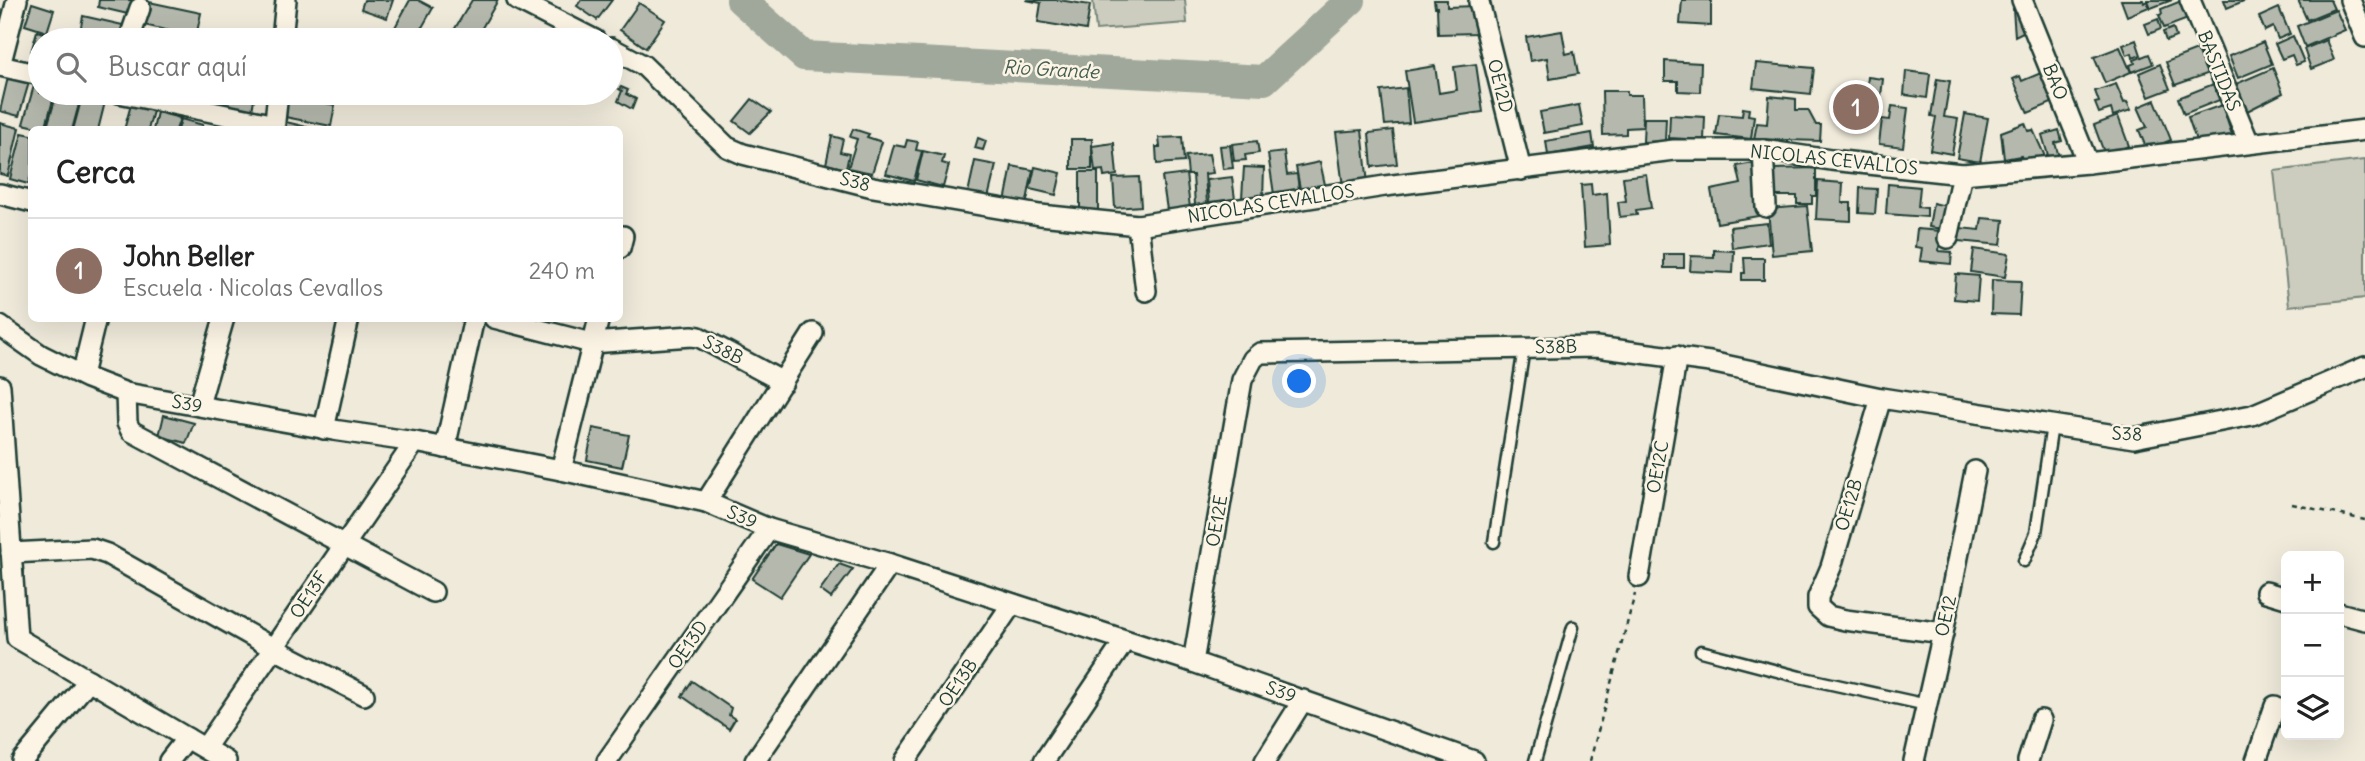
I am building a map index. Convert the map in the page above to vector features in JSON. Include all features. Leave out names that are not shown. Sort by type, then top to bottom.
[{"type":"street","points":[[17,0],[0,66],[28,72]]},
{"type":"street","points":[[283,28],[286,0]]},
{"type":"street","points":[[517,0],[572,28]]},
{"type":"street","name":"BAO","points":[[2022,0],[2088,163]]},
{"type":"street","name":"BASTIDAS","points":[[2190,0],[2249,143]]},
{"type":"street","points":[[2350,0],[2365,37]]},
{"type":"street","name":"OE12D","points":[[1479,2],[1521,170]]},
{"type":"street","points":[[133,28],[140,8]]},
{"type":"street","name":"S38","points":[[623,54],[643,65],[727,147],[743,154],[873,187],[1040,215],[1138,225]]},
{"type":"street","points":[[174,105],[269,126]]},
{"type":"street","points":[[274,126],[277,105]]},
{"type":"street","name":"NICOLAS CEVALLOS","points":[[1138,225],[1385,186],[1674,150],[1763,150],[1962,174],[2088,163],[2365,130]]},
{"type":"street","points":[[1763,150],[1766,207]]},
{"type":"street","points":[[1948,238],[1962,174]]},
{"type":"street","points":[[1,200],[28,202]]},
{"type":"street","points":[[1138,225],[1146,291]]},
{"type":"street","points":[[82,375],[95,322]]},
{"type":"street","points":[[199,405],[223,322]]},
{"type":"street","points":[[324,429],[348,322]]},
{"type":"street","points":[[445,448],[473,322]]},
{"type":"street","name":"S38B","points":[[509,322],[591,344],[699,337],[783,382]]},
{"type":"street","points":[[561,470],[597,322]]},
{"type":"street","name":"S39","points":[[0,326],[41,355],[126,393],[324,429],[415,442],[706,502],[769,529],[890,564],[1192,663],[1475,761]]},
{"type":"street","points":[[706,502],[813,333]]},
{"type":"street","name":"S38B","points":[[1242,380],[1253,359],[1260,353],[1596,346],[1677,356],[1881,398]]},
{"type":"street","name":"OE12C","points":[[1639,577],[1677,356]]},
{"type":"street","name":"S38","points":[[1881,398],[2134,438],[2252,415],[2365,367]]},
{"type":"street","name":"OE12E","points":[[1192,663],[1242,380]]},
{"type":"street","points":[[0,386],[4,511],[11,553],[9,637],[89,680],[226,761]]},
{"type":"street","points":[[126,393],[127,423],[131,431],[433,592]]},
{"type":"street","name":"OE12B","points":[[1881,398],[1831,567],[1818,597],[1820,611],[1845,620],[1943,633]]},
{"type":"street","name":"OE13F","points":[[205,748],[415,442]]},
{"type":"street","name":"OE12","points":[[1913,761],[1943,633],[1975,471]]},
{"type":"street","name":"OE13D","points":[[607,761],[769,529]]},
{"type":"street","points":[[11,553],[92,549],[107,554],[273,648],[364,695]]},
{"type":"street","points":[[755,761],[890,564]]},
{"type":"street","points":[[2266,592],[2281,596]]},
{"type":"street","name":"OE13B","points":[[905,761],[1012,604]]},
{"type":"street","points":[[2344,614],[2365,620]]},
{"type":"street","points":[[1044,761],[1124,642]]},
{"type":"street","points":[[22,761],[89,680]]},
{"type":"street","points":[[1265,761],[1303,700]]},
{"type":"street","points":[[2256,761],[2275,706]]},
{"type":"street","points":[[2028,761],[2040,720]]},
{"type":"street","points":[[169,761],[187,738]]},
{"type":"lane","points":[[1494,542],[1524,348]]},
{"type":"lane","points":[[2024,561],[2036,533],[2052,425]]},
{"type":"lane","points":[[1535,761],[1573,626]]},
{"type":"lane","points":[[1701,651],[1800,677],[1927,705]]},
{"type":"path","points":[[2292,504],[2365,520]]},
{"type":"path","points":[[1590,761],[1639,577]]},
{"type":"shaded area","points":[[1093,0],[1185,0],[1187,23],[1096,30]]},
{"type":"shaded area","points":[[2365,160],[2365,298],[2289,306],[2274,171]]},
{"type":"building","points":[[99,0],[136,0],[132,15],[98,7]]},
{"type":"building","points":[[364,0],[393,0],[387,18],[361,9]]},
{"type":"building","points":[[410,0],[418,0],[433,8],[422,28],[395,28]]},
{"type":"building","points":[[472,0],[498,0],[482,28],[455,28]]},
{"type":"building","points":[[581,0],[612,0],[597,20],[577,6]]},
{"type":"building","points":[[1026,0],[1059,0],[1090,5],[1086,30],[1038,22],[1041,3]]},
{"type":"building","points":[[1434,0],[1447,0],[1447,7],[1476,6],[1477,33],[1438,34],[1437,7]]},
{"type":"building","points":[[1682,0],[1711,0],[1711,26],[1680,24]]},
{"type":"building","points":[[2121,0],[2143,0],[2144,3],[2147,1],[2149,7],[2127,16]]},
{"type":"building","points":[[2148,0],[2172,0],[2151,8]]},
{"type":"building","points":[[2224,0],[2246,0],[2227,8]]},
{"type":"building","points":[[2298,0],[2330,0],[2334,9],[2307,20]]},
{"type":"building","points":[[2181,1],[2188,19],[2164,28],[2159,15],[2162,14],[2161,9]]},
{"type":"building","points":[[149,2],[201,13],[198,28],[157,28],[144,25]]},
{"type":"building","points":[[32,3],[54,10],[48,28],[25,25]]},
{"type":"building","points":[[639,3],[665,20],[646,48],[623,32],[621,28]]},
{"type":"building","points":[[2279,8],[2290,34],[2278,39],[2273,27],[2265,31],[2259,17]]},
{"type":"building","points":[[2013,9],[2020,12],[2029,29],[2015,36]]},
{"type":"building","points":[[2336,10],[2345,30],[2305,47],[2297,26]]},
{"type":"building","points":[[83,16],[127,26],[127,28],[81,28]]},
{"type":"building","points":[[2158,19],[2161,29],[2149,34],[2145,24]]},
{"type":"building","points":[[2173,28],[2176,37],[2166,41],[2163,32]]},
{"type":"building","points":[[1562,31],[1566,54],[1574,52],[1578,74],[1550,79],[1547,58],[1530,61],[1526,37]]},
{"type":"building","points":[[2293,36],[2304,62],[2296,65],[2292,55],[2282,59],[2275,44]]},
{"type":"building","points":[[2136,40],[2141,55],[2133,58],[2132,53],[2127,55],[2123,45]]},
{"type":"building","points":[[2326,40],[2334,60],[2311,69],[2304,49]]},
{"type":"building","points":[[2263,42],[2272,64],[2238,78],[2229,56]]},
{"type":"building","points":[[2120,47],[2131,72],[2105,83],[2094,57]]},
{"type":"building","points":[[2197,50],[2207,74],[2175,85],[2166,62]]},
{"type":"building","points":[[2149,54],[2153,64],[2132,72],[2130,65],[2135,63],[2134,60]]},
{"type":"building","points":[[1665,61],[1701,63],[1700,92],[1678,91],[1678,81],[1665,81]]},
{"type":"building","points":[[1756,63],[1814,68],[1811,94],[1753,88]]},
{"type":"building","points":[[1476,64],[1483,112],[1413,122],[1405,71],[1435,66],[1439,93],[1457,90],[1454,67]]},
{"type":"building","points":[[2160,64],[2170,89],[2149,97],[2139,73]]},
{"type":"building","points":[[2273,68],[2283,93],[2247,111],[2236,84]]},
{"type":"building","points":[[2048,70],[2061,99],[2028,113],[2013,79],[2020,76],[2022,81]]},
{"type":"building","points":[[1906,71],[1930,74],[1927,98],[1904,95]]},
{"type":"building","points":[[9,73],[28,78],[19,116],[0,111]]},
{"type":"building","points":[[1868,77],[1883,79],[1878,121],[1863,120]]},
{"type":"building","points":[[1937,79],[1950,81],[1944,117],[1958,119],[1952,154],[1930,150],[1936,117],[1931,116]]},
{"type":"building","points":[[2216,83],[2222,99],[2184,114],[2178,98]]},
{"type":"building","points":[[2116,84],[2124,103],[2127,102],[2131,110],[2113,116],[2111,109],[2099,113],[2095,103],[2099,102],[2095,91]]},
{"type":"building","points":[[623,88],[628,90],[626,94],[636,99],[632,109],[623,104]]},
{"type":"building","points":[[1406,88],[1409,123],[1385,125],[1381,91]]},
{"type":"building","points":[[1602,91],[1627,91],[1627,95],[1642,95],[1643,127],[1626,128],[1626,134],[1603,135]]},
{"type":"building","points":[[1769,96],[1796,99],[1796,110],[1808,110],[1816,125],[1821,125],[1820,141],[1754,139],[1757,123],[1767,124]]},
{"type":"building","points":[[752,99],[771,112],[750,133],[734,121]]},
{"type":"building","points":[[2155,100],[2171,140],[2147,150],[2139,130],[2147,127],[2138,107]]},
{"type":"building","points":[[28,105],[52,105],[46,126],[23,124]]},
{"type":"building","points":[[53,105],[79,105],[73,126],[47,126]]},
{"type":"building","points":[[80,105],[104,105],[99,126],[74,126]]},
{"type":"building","points":[[131,105],[154,107],[149,126],[125,126]]},
{"type":"building","points":[[219,105],[253,105],[252,111]]},
{"type":"building","points":[[282,105],[335,105],[331,126],[280,116]]},
{"type":"building","points":[[1579,105],[1583,126],[1544,133],[1540,112]]},
{"type":"building","points":[[2222,105],[2232,135],[2198,146],[2188,117]]},
{"type":"building","points":[[1892,106],[1908,108],[1903,147],[1879,144],[1882,119],[1890,120]]},
{"type":"building","points":[[1743,108],[1749,109],[1748,115],[1754,116],[1751,139],[1716,135],[1719,114],[1742,116]]},
{"type":"building","points":[[157,112],[180,118],[177,126],[154,126]]},
{"type":"building","points":[[1965,114],[1988,118],[1980,162],[1957,158]]},
{"type":"building","points":[[1670,115],[1705,117],[1704,140],[1669,138]]},
{"type":"building","points":[[2118,116],[2129,146],[2105,155],[2094,125]]},
{"type":"building","points":[[1644,118],[1666,118],[1665,141],[1643,142]]},
{"type":"building","points":[[181,119],[203,125],[203,126],[179,126]]},
{"type":"building","points":[[282,121],[303,126],[281,126]]},
{"type":"building","points":[[0,123],[19,128],[8,176],[0,174]]},
{"type":"building","points":[[2025,123],[2028,131],[2033,130],[2048,163],[2024,165],[2021,156],[2004,159],[2001,132]]},
{"type":"building","points":[[853,129],[882,142],[872,173],[848,168],[857,139],[850,137]]},
{"type":"building","points":[[1362,130],[1368,184],[1343,187],[1336,132]]},
{"type":"building","points":[[1393,130],[1397,164],[1372,167],[1369,133]]},
{"type":"building","points":[[2059,130],[2062,141],[2055,143],[2060,160],[2050,162],[2042,135]]},
{"type":"building","points":[[22,133],[28,134],[28,184],[10,179]]},
{"type":"building","points":[[1592,133],[1594,147],[1548,155],[1546,141]]},
{"type":"building","points":[[832,136],[843,139],[840,152],[849,154],[846,169],[826,164]]},
{"type":"building","points":[[1182,137],[1184,162],[1157,164],[1156,147],[1160,147],[1159,138]]},
{"type":"building","points":[[978,138],[986,141],[983,150],[975,148]]},
{"type":"building","points":[[1071,139],[1092,139],[1092,169],[1071,169]]},
{"type":"building","points":[[907,140],[918,142],[916,150],[922,151],[914,181],[886,174],[894,145],[905,147]]},
{"type":"building","points":[[1257,141],[1259,153],[1245,155],[1246,160],[1234,161],[1232,144]]},
{"type":"building","points":[[1114,143],[1117,175],[1104,177],[1103,170],[1095,171],[1092,146]]},
{"type":"building","points":[[1230,145],[1233,168],[1223,169],[1220,146]]},
{"type":"building","points":[[923,151],[944,156],[942,163],[949,165],[943,187],[916,180]]},
{"type":"building","points":[[1284,152],[1287,175],[1297,174],[1300,198],[1275,201],[1268,154]]},
{"type":"building","points":[[1209,154],[1213,173],[1205,174],[1207,204],[1195,205],[1193,175],[1188,175],[1186,156]]},
{"type":"building","points":[[975,161],[996,165],[988,198],[968,193]]},
{"type":"building","points":[[1320,162],[1326,189],[1301,194],[1296,167]]},
{"type":"building","points":[[1754,163],[1764,215],[1717,223],[1711,190],[1741,184],[1737,166]]},
{"type":"building","points":[[1012,166],[1033,170],[1026,206],[1005,202]]},
{"type":"building","points":[[1035,167],[1061,173],[1056,195],[1030,189]]},
{"type":"building","points":[[1244,167],[1264,168],[1263,199],[1242,198]]},
{"type":"building","points":[[1816,168],[1816,196],[1812,196],[1812,204],[1797,204],[1797,196],[1772,196],[1772,169]]},
{"type":"building","points":[[1080,172],[1098,172],[1098,210],[1080,210]]},
{"type":"building","points":[[1186,174],[1190,208],[1167,210],[1162,177]]},
{"type":"building","points":[[1646,174],[1651,208],[1636,210],[1637,215],[1620,217],[1618,202],[1626,201],[1623,177]]},
{"type":"building","points":[[1139,177],[1141,206],[1115,208],[1113,178]]},
{"type":"building","points":[[1232,177],[1235,199],[1209,202],[1207,180]]},
{"type":"building","points":[[1818,181],[1843,183],[1842,203],[1851,203],[1851,221],[1816,219]]},
{"type":"building","points":[[1591,184],[1592,195],[1607,193],[1610,245],[1585,247],[1581,185]]},
{"type":"building","points":[[1888,184],[1920,187],[1918,207],[1927,208],[1927,217],[1886,214]]},
{"type":"building","points":[[1860,188],[1877,189],[1875,214],[1859,213]]},
{"type":"building","points":[[1933,203],[1946,206],[1942,229],[1929,227]]},
{"type":"building","points":[[1807,206],[1812,251],[1772,255],[1768,209]]},
{"type":"building","points":[[1982,218],[2004,220],[2001,245],[1959,241],[1960,228],[1980,230]]},
{"type":"building","points":[[1767,223],[1769,243],[1732,248],[1730,227]]},
{"type":"building","points":[[1917,229],[1941,231],[1939,251],[1952,252],[1951,264],[1920,261],[1922,248],[1915,247]]},
{"type":"building","points":[[1974,249],[2009,254],[2005,277],[1971,272]]},
{"type":"building","points":[[1714,250],[1734,251],[1733,273],[1690,271],[1691,256],[1714,257]]},
{"type":"building","points":[[1664,254],[1684,254],[1684,268],[1664,268]]},
{"type":"building","points":[[1744,258],[1764,258],[1764,280],[1742,280],[1742,273],[1745,273]]},
{"type":"building","points":[[1956,274],[1979,276],[1977,301],[1954,299]]},
{"type":"building","points":[[1992,280],[2021,281],[2019,315],[1991,314]]},
{"type":"building","points":[[164,415],[194,423],[186,443],[159,436]]},
{"type":"building","points":[[593,428],[629,435],[622,467],[587,460]]},
{"type":"building","points":[[776,544],[809,554],[780,597],[752,579]]},
{"type":"building","points":[[839,564],[853,569],[831,598],[820,590]]},
{"type":"building","points":[[692,681],[731,708],[729,715],[735,719],[729,729],[682,696]]},
{"type":"waterway","name":"Rio Grande","points":[[741,0],[804,56],[1264,80],[1351,0]]},
{"type":"place","name":"John Beller","points":[[1856,107]]}]
